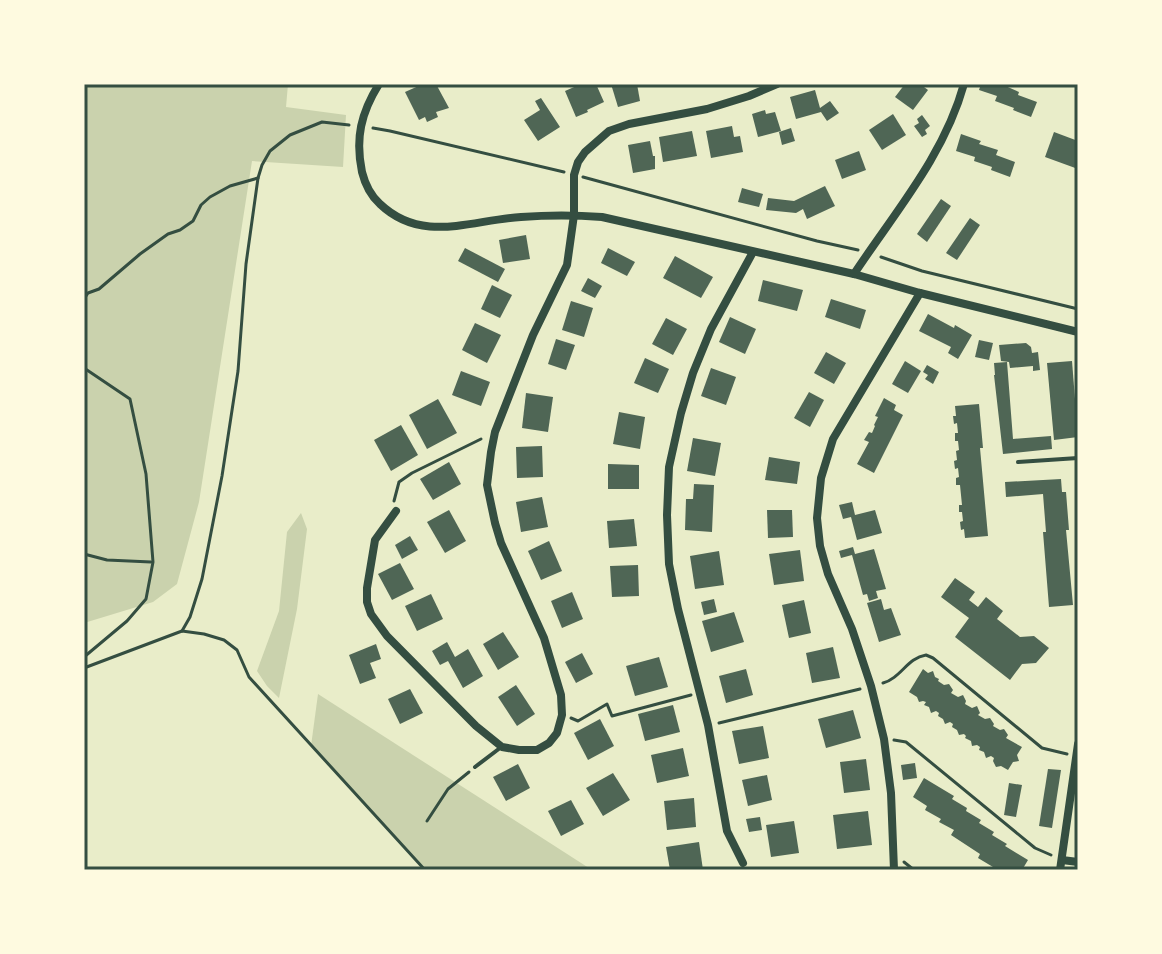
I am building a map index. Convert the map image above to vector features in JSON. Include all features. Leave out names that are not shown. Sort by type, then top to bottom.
[{"type":"street","points":[[379,84],[363,115],[359,160],[373,198],[410,224],[435,228],[521,217],[602,217],[854,274],[1078,332]]},
{"type":"street","points":[[396,511],[375,540],[367,588],[371,614],[387,636],[476,726],[502,747],[537,750],[549,743],[557,733],[562,715],[561,695],[544,638],[501,543],[487,485],[495,432],[533,335],[567,265],[574,215],[574,175],[578,162],[609,131],[629,124],[707,109],[777,84]]},
{"type":"street","points":[[854,274],[920,180],[945,136],[964,84]]},
{"type":"street","points":[[743,863],[727,831],[708,725],[678,609],[669,564],[667,515],[669,467],[693,373],[711,329],[753,252]]},
{"type":"street","points":[[894,870],[891,793],[884,739],[852,629],[828,574],[820,546],[817,518],[821,478],[833,439],[920,293]]},
{"type":"street","points":[[1060,870],[1078,744]]},
{"type":"street","points":[[1062,860],[1078,862]]},
{"type":"lane","points":[[1018,462],[1078,458]]},
{"type":"lane","points":[[475,767],[502,747]]},
{"type":"path","points":[[182,631],[190,617],[202,579],[222,476],[238,371],[246,264],[258,178],[270,151],[290,135],[322,122],[390,131],[574,175],[868,252],[922,271],[1078,309]]},
{"type":"path","points":[[84,299],[149,247],[193,221],[201,205],[210,197],[230,186],[258,178]]},
{"type":"path","points":[[84,368],[130,399],[146,474],[153,562],[146,599],[127,621],[84,657]]},
{"type":"path","points":[[396,511],[394,498],[399,482],[495,432]]},
{"type":"path","points":[[84,554],[126,562],[153,562]]},
{"type":"path","points":[[84,668],[182,631],[224,640],[237,650],[249,677],[425,870]]},
{"type":"path","points":[[708,725],[890,681],[913,659],[926,655],[1042,748],[1076,756]]},
{"type":"path","points":[[562,715],[578,721],[607,704],[612,716],[699,693]]},
{"type":"path","points":[[884,739],[906,742],[1035,848],[1062,860]]},
{"type":"path","points":[[427,821],[448,789],[475,767]]},
{"type":"green space","points":[[84,84],[288,84],[286,107],[346,115],[343,167],[252,161],[199,502],[177,584],[153,602],[84,623]]},
{"type":"green space","points":[[301,513],[307,529],[297,609],[279,698],[257,671],[279,611],[287,532]]},
{"type":"green space","points":[[318,694],[592,870],[425,870],[311,746]]},
{"type":"building","points":[[423,84],[436,84],[449,108],[436,112],[438,117],[427,122],[425,117],[419,120],[405,92]]},
{"type":"building","points":[[581,84],[596,84],[604,102],[576,117],[565,91]]},
{"type":"building","points":[[611,84],[637,84],[640,101],[618,107]]},
{"type":"building","points":[[905,84],[920,84],[928,90],[913,110],[895,97]]},
{"type":"building","points":[[981,84],[1001,84],[1037,102],[1031,117],[995,101],[997,96],[979,90]]},
{"type":"building","points":[[815,90],[820,108],[830,101],[839,113],[827,121],[821,112],[796,119],[790,97]]},
{"type":"building","points":[[541,98],[560,127],[538,141],[524,120],[540,110],[535,101]]},
{"type":"building","points":[[765,110],[766,114],[775,112],[781,131],[758,137],[752,114]]},
{"type":"building","points":[[893,114],[906,135],[882,150],[869,130]]},
{"type":"building","points":[[922,115],[930,126],[922,137],[914,126]]},
{"type":"building","points":[[732,126],[734,137],[740,136],[743,152],[711,158],[706,131]]},
{"type":"building","points":[[791,128],[795,141],[782,145],[779,132]]},
{"type":"building","points":[[692,131],[697,156],[663,162],[659,137]]},
{"type":"building","points":[[1054,132],[1078,141],[1078,169],[1045,157]]},
{"type":"building","points":[[961,134],[981,141],[979,144],[998,150],[996,155],[1015,162],[1010,177],[974,161],[975,157],[956,151]]},
{"type":"building","points":[[650,141],[655,169],[633,173],[628,145]]},
{"type":"building","points":[[859,151],[866,170],[842,179],[835,160]]},
{"type":"building","points":[[825,186],[835,206],[807,219],[803,209],[796,213],[766,210],[768,198],[794,201]]},
{"type":"building","points":[[742,188],[763,194],[759,207],[738,202]]},
{"type":"building","points":[[941,199],[951,206],[927,242],[917,234]]},
{"type":"building","points":[[970,218],[980,225],[957,260],[946,253]]},
{"type":"building","points":[[526,235],[530,259],[503,263],[499,240]]},
{"type":"building","points":[[465,248],[505,269],[498,282],[458,261]]},
{"type":"building","points":[[608,248],[635,262],[627,276],[601,263]]},
{"type":"building","points":[[675,256],[713,277],[701,298],[663,278]]},
{"type":"building","points":[[588,278],[602,286],[595,298],[581,291]]},
{"type":"building","points":[[763,280],[803,290],[797,311],[758,301]]},
{"type":"building","points":[[492,285],[512,295],[500,318],[481,309]]},
{"type":"building","points":[[831,299],[866,310],[860,329],[825,317]]},
{"type":"building","points":[[571,301],[593,308],[584,337],[562,330]]},
{"type":"building","points":[[928,314],[972,335],[958,359],[948,353],[951,347],[919,331]]},
{"type":"building","points":[[730,317],[756,329],[745,354],[719,342]]},
{"type":"building","points":[[666,318],[687,329],[673,355],[652,344]]},
{"type":"building","points":[[475,323],[501,335],[487,363],[462,350]]},
{"type":"building","points":[[556,339],[575,345],[566,370],[548,364]]},
{"type":"building","points":[[979,340],[993,343],[989,360],[975,357]]},
{"type":"building","points":[[1026,343],[1032,353],[1038,352],[1040,370],[1033,371],[1033,366],[1010,368],[1009,362],[1001,361],[999,345]]},
{"type":"building","points":[[826,352],[846,363],[834,384],[814,373]]},
{"type":"building","points":[[645,358],[669,369],[658,393],[634,383]]},
{"type":"building","points":[[905,361],[921,371],[908,393],[892,384]]},
{"type":"building","points":[[1072,361],[1078,437],[1054,440],[1047,363]]},
{"type":"building","points":[[1007,362],[1013,439],[1051,436],[1052,449],[1003,454],[994,363]]},
{"type":"building","points":[[927,365],[939,372],[933,384],[925,379],[928,375],[923,372]]},
{"type":"building","points":[[711,368],[736,377],[726,405],[701,396]]},
{"type":"building","points":[[461,371],[490,382],[481,406],[452,395]]},
{"type":"building","points":[[809,392],[824,400],[810,427],[794,418]]},
{"type":"building","points":[[526,393],[553,397],[548,432],[522,428]]},
{"type":"building","points":[[884,398],[896,405],[894,410],[903,415],[874,473],[857,464],[869,442],[864,440],[869,432],[872,433],[878,417],[875,416]]},
{"type":"building","points":[[438,399],[457,433],[427,449],[409,415]]},
{"type":"building","points":[[979,404],[988,536],[965,538],[960,522],[963,521],[962,512],[959,512],[959,505],[962,505],[960,485],[956,485],[956,478],[959,477],[954,461],[959,450],[958,441],[955,441],[957,423],[954,424],[953,416],[956,416],[955,406]]},
{"type":"building","points":[[619,412],[645,417],[640,449],[613,444]]},
{"type":"building","points":[[401,425],[418,455],[391,471],[374,440]]},
{"type":"building","points":[[693,438],[721,443],[715,476],[687,471]]},
{"type":"building","points":[[542,446],[543,477],[517,478],[516,447]]},
{"type":"building","points":[[769,457],[800,462],[797,484],[765,480]]},
{"type":"building","points":[[449,462],[461,484],[433,500],[420,479]]},
{"type":"building","points":[[608,464],[639,465],[639,489],[608,489]]},
{"type":"building","points":[[1061,479],[1062,492],[1066,492],[1073,605],[1049,607],[1043,494],[1006,497],[1005,482]]},
{"type":"building","points":[[694,484],[714,485],[712,532],[685,530],[686,499],[693,499]]},
{"type":"building","points":[[542,497],[548,527],[521,532],[516,502]]},
{"type":"building","points":[[852,502],[855,515],[875,510],[882,533],[857,540],[851,517],[843,519],[839,505]]},
{"type":"building","points":[[449,510],[466,541],[445,553],[427,522]]},
{"type":"building","points":[[767,510],[792,510],[793,537],[768,538]]},
{"type":"building","points":[[634,519],[637,546],[609,548],[607,521]]},
{"type":"building","points":[[410,536],[418,550],[402,559],[395,545]]},
{"type":"building","points":[[549,541],[562,571],[541,580],[528,551]]},
{"type":"building","points":[[853,547],[855,554],[874,549],[886,589],[876,591],[878,598],[869,601],[867,594],[863,595],[852,555],[841,558],[839,551]]},
{"type":"building","points":[[800,550],[804,581],[774,585],[769,554]]},
{"type":"building","points":[[719,551],[724,585],[695,589],[690,556]]},
{"type":"building","points":[[400,563],[414,589],[392,600],[378,574]]},
{"type":"building","points":[[638,565],[639,596],[612,597],[610,566]]},
{"type":"building","points":[[955,578],[975,592],[969,600],[978,607],[986,597],[1003,611],[997,619],[1020,637],[1034,636],[1049,648],[1036,663],[1022,664],[1010,680],[955,637],[969,618],[941,597]]},
{"type":"building","points":[[572,592],[583,619],[562,628],[551,601]]},
{"type":"building","points":[[431,594],[443,619],[417,631],[405,606]]},
{"type":"building","points":[[714,599],[717,612],[704,615],[701,602]]},
{"type":"building","points":[[881,599],[884,610],[891,608],[901,635],[879,642],[867,603]]},
{"type":"building","points":[[804,600],[811,633],[789,638],[782,605]]},
{"type":"building","points":[[734,612],[744,642],[711,652],[702,621]]},
{"type":"building","points":[[503,632],[519,657],[498,670],[483,644]]},
{"type":"building","points":[[447,642],[455,657],[468,649],[483,676],[463,688],[448,661],[440,665],[432,651]]},
{"type":"building","points":[[376,644],[381,659],[370,663],[376,678],[360,684],[349,655]]},
{"type":"building","points":[[833,647],[840,678],[812,683],[806,653]]},
{"type":"building","points":[[582,653],[593,674],[576,683],[565,662]]},
{"type":"building","points":[[659,657],[668,687],[635,696],[626,666]]},
{"type":"building","points":[[746,669],[753,695],[726,703],[719,676]]},
{"type":"building","points":[[923,669],[928,673],[933,671],[938,681],[949,684],[953,690],[951,693],[958,697],[963,695],[965,704],[972,708],[977,706],[978,715],[990,718],[993,726],[1004,729],[1008,735],[1006,738],[1022,747],[1017,755],[1019,761],[1013,762],[1008,770],[996,767],[994,758],[986,758],[980,747],[972,746],[964,734],[959,735],[953,724],[945,724],[939,713],[931,713],[929,707],[924,705],[926,702],[919,702],[909,692]]},
{"type":"building","points":[[516,685],[535,714],[517,726],[498,697]]},
{"type":"building","points":[[410,689],[423,713],[400,724],[388,699]]},
{"type":"building","points":[[673,705],[680,732],[645,741],[638,714]]},
{"type":"building","points":[[853,710],[861,738],[826,748],[818,719]]},
{"type":"building","points":[[600,719],[614,746],[588,760],[574,733]]},
{"type":"building","points":[[763,726],[769,758],[739,764],[732,731]]},
{"type":"building","points":[[683,748],[689,776],[657,783],[651,755]]},
{"type":"building","points":[[866,759],[870,790],[844,793],[840,762]]},
{"type":"building","points":[[915,763],[917,778],[903,780],[901,765]]},
{"type":"building","points":[[518,764],[530,788],[506,801],[493,777]]},
{"type":"building","points":[[1048,769],[1061,770],[1052,828],[1039,826]]},
{"type":"building","points":[[613,773],[630,800],[603,816],[586,788]]},
{"type":"building","points":[[767,775],[772,800],[748,806],[742,780]]},
{"type":"building","points":[[924,778],[954,796],[952,799],[994,832],[992,835],[1028,860],[1022,870],[991,870],[993,867],[978,858],[980,854],[951,835],[954,830],[939,822],[941,819],[925,810],[927,806],[913,797]]},
{"type":"building","points":[[1009,783],[1022,785],[1016,817],[1004,815]]},
{"type":"building","points":[[694,798],[696,827],[667,830],[664,801]]},
{"type":"building","points":[[571,800],[584,824],[561,836],[548,811]]},
{"type":"building","points":[[868,811],[872,845],[837,849],[833,815]]},
{"type":"building","points":[[760,817],[762,830],[749,832],[746,819]]},
{"type":"building","points":[[794,821],[799,853],[771,857],[766,825]]},
{"type":"building","points":[[699,842],[703,870],[670,870],[666,847]]}]
